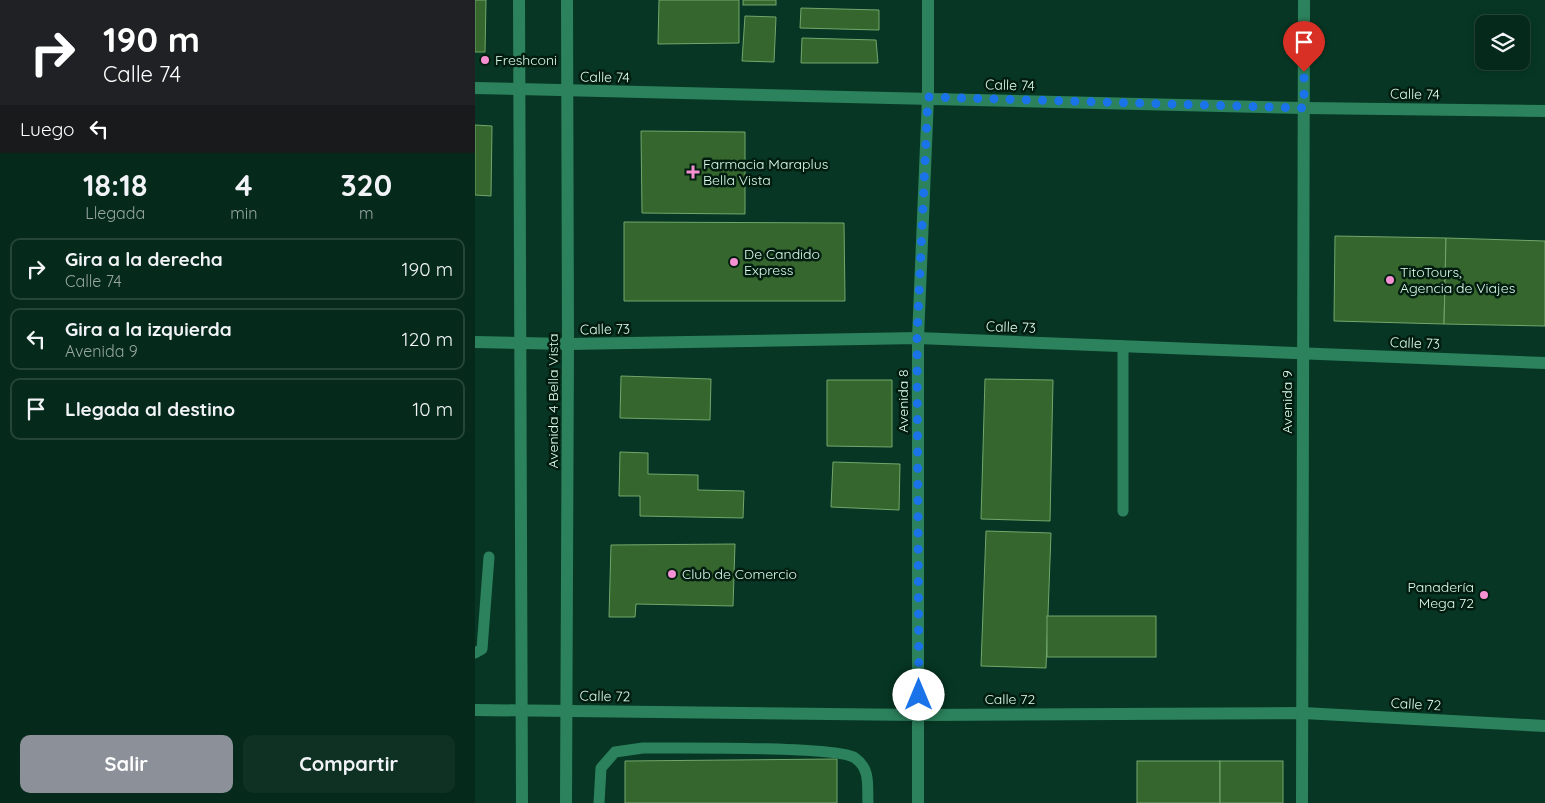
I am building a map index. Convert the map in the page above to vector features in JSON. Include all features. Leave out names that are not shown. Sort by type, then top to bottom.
[{"type":"street","points":[[519,0],[520,710],[522,803]]},
{"type":"street","name":"Avenida 4 Bella Vista","points":[[566,803],[567,0]]},
{"type":"street","name":"Avenida 8","points":[[918,803],[917,338],[928,97],[928,0]]},
{"type":"street","name":"Avenida 9","points":[[1302,803],[1301,354],[1304,0]]},
{"type":"street","name":"Calle 74","points":[[475,88],[567,92],[928,97],[1304,108],[1545,111]]},
{"type":"street","name":"Calle 73","points":[[475,342],[568,344],[917,338],[1545,363]]},
{"type":"street","name":"Calle 72","points":[[475,710],[919,715],[1303,712],[1545,726]]},
{"type":"lane","points":[[1123,346],[1123,511]]},
{"type":"lane","points":[[475,653],[482,649],[489,557]]},
{"type":"lane","points":[[599,803],[601,768],[615,752],[643,748],[697,748],[823,751],[854,756],[863,766],[868,776],[868,803]]},
{"type":"building","points":[[475,0],[486,0],[485,52],[475,52]]},
{"type":"building","points":[[659,0],[739,0],[739,43],[658,44]]},
{"type":"building","points":[[743,0],[776,0],[776,5],[743,5]]},
{"type":"building","points":[[801,8],[879,10],[879,30],[800,28]]},
{"type":"building","points":[[745,16],[776,17],[774,62],[742,61]]},
{"type":"building","points":[[802,38],[876,40],[878,63],[801,63]]},
{"type":"building","points":[[475,125],[492,126],[491,196],[475,195]]},
{"type":"building","name":"Farmacia Maraplus Bella Vista","points":[[641,131],[745,132],[745,214],[642,213]]},
{"type":"building","name":"De Candido Express","points":[[624,222],[844,223],[845,301],[624,301]]},
{"type":"building","name":"TitoTours, Agencia de Viajes","points":[[1335,236],[1446,238],[1444,324],[1334,321]]},
{"type":"building","points":[[1446,238],[1545,241],[1545,326],[1444,324]]},
{"type":"building","points":[[621,376],[711,379],[710,420],[620,418]]},
{"type":"building","points":[[985,379],[1053,380],[1050,521],[981,519]]},
{"type":"building","points":[[827,380],[892,380],[892,447],[827,446]]},
{"type":"building","points":[[620,452],[648,453],[648,474],[698,475],[698,490],[744,491],[743,518],[640,516],[640,496],[619,496]]},
{"type":"building","points":[[833,462],[900,464],[899,510],[831,507]]},
{"type":"building","points":[[986,531],[1051,533],[1046,668],[981,666]]},
{"type":"building","name":"Club de Comercio","points":[[735,544],[733,606],[636,604],[635,617],[609,617],[611,545]]},
{"type":"building","points":[[1047,616],[1156,616],[1156,657],[1047,657]]},
{"type":"building","points":[[837,759],[837,803],[625,803],[625,761]]},
{"type":"building","points":[[1137,761],[1220,761],[1220,803],[1137,803]]},
{"type":"building","points":[[1220,761],[1283,761],[1283,803],[1220,803]]},
{"type":"place","name":"Freshconi","points":[[485,60]]},
{"type":"place","name":"Farmacia Maraplus Bella Vista","points":[[693,172]]},
{"type":"place","name":"De Candido Express","points":[[734,262]]},
{"type":"place","name":"TitoTours, Agencia de Viajes","points":[[1390,280]]},
{"type":"place","name":"Club de Comercio","points":[[672,574]]},
{"type":"place","name":"Panadería Mega 72","points":[[1484,595]]},
{"type":"route","points":[[919,695],[917,338],[928,97],[1304,108],[1304,72]]}]
